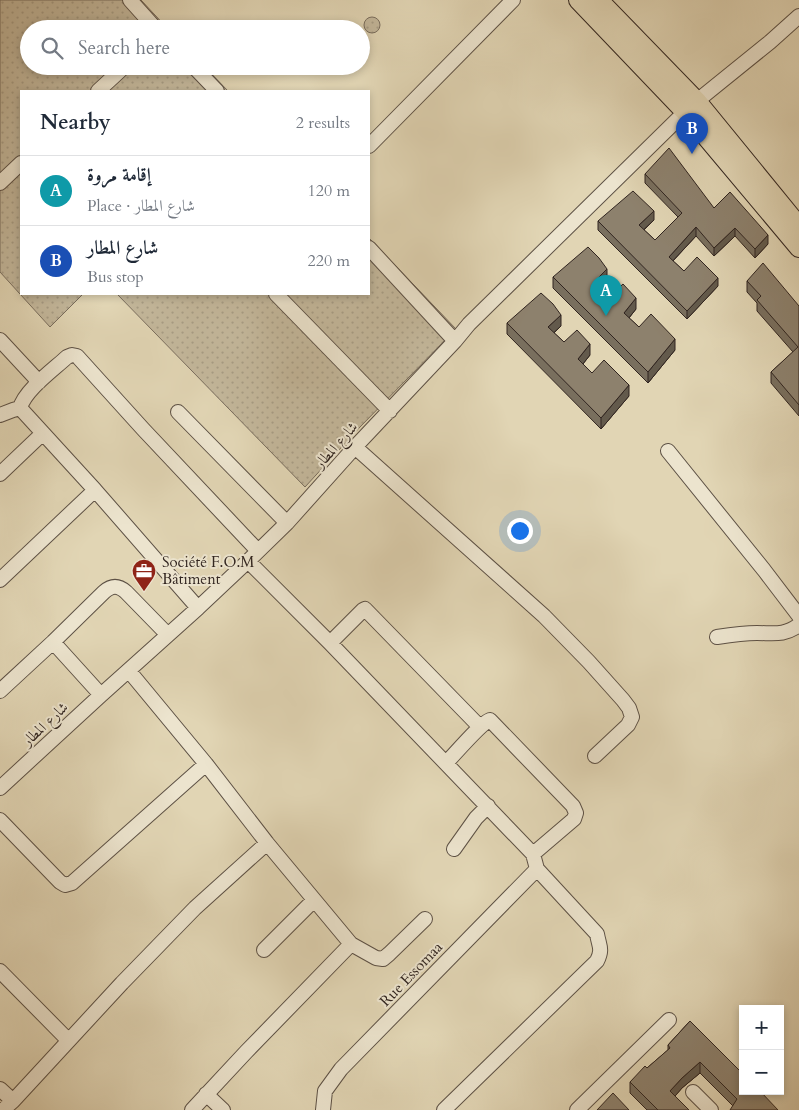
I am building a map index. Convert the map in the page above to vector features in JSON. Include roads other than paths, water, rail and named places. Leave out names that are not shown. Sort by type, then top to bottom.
[{"type":"main road","points":[[578,0],[691,107],[799,248]]},
{"type":"main road","points":[[599,0],[691,107],[799,226]]},
{"type":"street","points":[[130,0],[148,20]]},
{"type":"street","points":[[370,145],[513,0]]},
{"type":"street","name":"شارع المطار","points":[[0,788],[198,608],[286,524],[476,318],[691,107],[799,16]]},
{"type":"street","points":[[99,90],[115,75]]},
{"type":"street","points":[[202,75],[216,90]]},
{"type":"street","points":[[0,183],[20,164]]},
{"type":"street","points":[[370,249],[455,342]]},
{"type":"street","points":[[277,295],[390,411]]},
{"type":"street","points":[[0,340],[39,382]]},
{"type":"street","points":[[20,408],[23,398],[39,382],[67,357],[77,356],[330,643],[534,854],[537,869],[597,934],[601,950],[597,961],[444,1110]]},
{"type":"street","points":[[0,415],[20,408]]},
{"type":"street","points":[[20,408],[95,490],[198,608]]},
{"type":"street","points":[[178,412],[286,524]]},
{"type":"street","points":[[0,474],[43,433]]},
{"type":"street","points":[[355,447],[544,616],[623,700],[629,708],[632,717],[628,726],[595,756]]},
{"type":"street","points":[[668,451],[799,616]]},
{"type":"street","points":[[0,580],[95,490]]},
{"type":"street","points":[[0,691],[104,592],[114,586],[120,587],[126,592],[168,635]]},
{"type":"street","points":[[330,643],[365,609],[480,727]]},
{"type":"street","points":[[717,637],[757,633],[784,634],[799,626]]},
{"type":"street","points":[[53,642],[101,695]]},
{"type":"street","points":[[129,670],[206,764],[267,843],[351,944],[376,958],[383,958],[425,919]]},
{"type":"street","points":[[446,763],[480,727],[490,720],[573,806],[576,813],[574,819],[534,854]]},
{"type":"street","points":[[0,820],[65,885],[72,883],[206,764]]},
{"type":"street","points":[[454,849],[476,818],[488,806]]},
{"type":"street","points":[[0,1089],[8,1106],[68,1040],[195,908],[267,843]]},
{"type":"street","name":"Rue Essomaa","points":[[323,1110],[325,1091],[341,1069],[537,869]]},
{"type":"street","points":[[264,950],[314,900]]},
{"type":"street","points":[[192,1110],[351,944]]},
{"type":"street","points":[[0,971],[68,1040]]},
{"type":"street","points":[[577,1110],[669,1020]]},
{"type":"street","points":[[693,1092],[711,1110]]},
{"type":"street","points":[[206,1094],[223,1110]]},
{"type":"place","name":"شارع المطار","points":[[692,154]]},
{"type":"place","name":"إقامة مروة","points":[[606,316]]},
{"type":"place","name":"Société F.O.M Bâtiment","points":[[144,592]]}]
